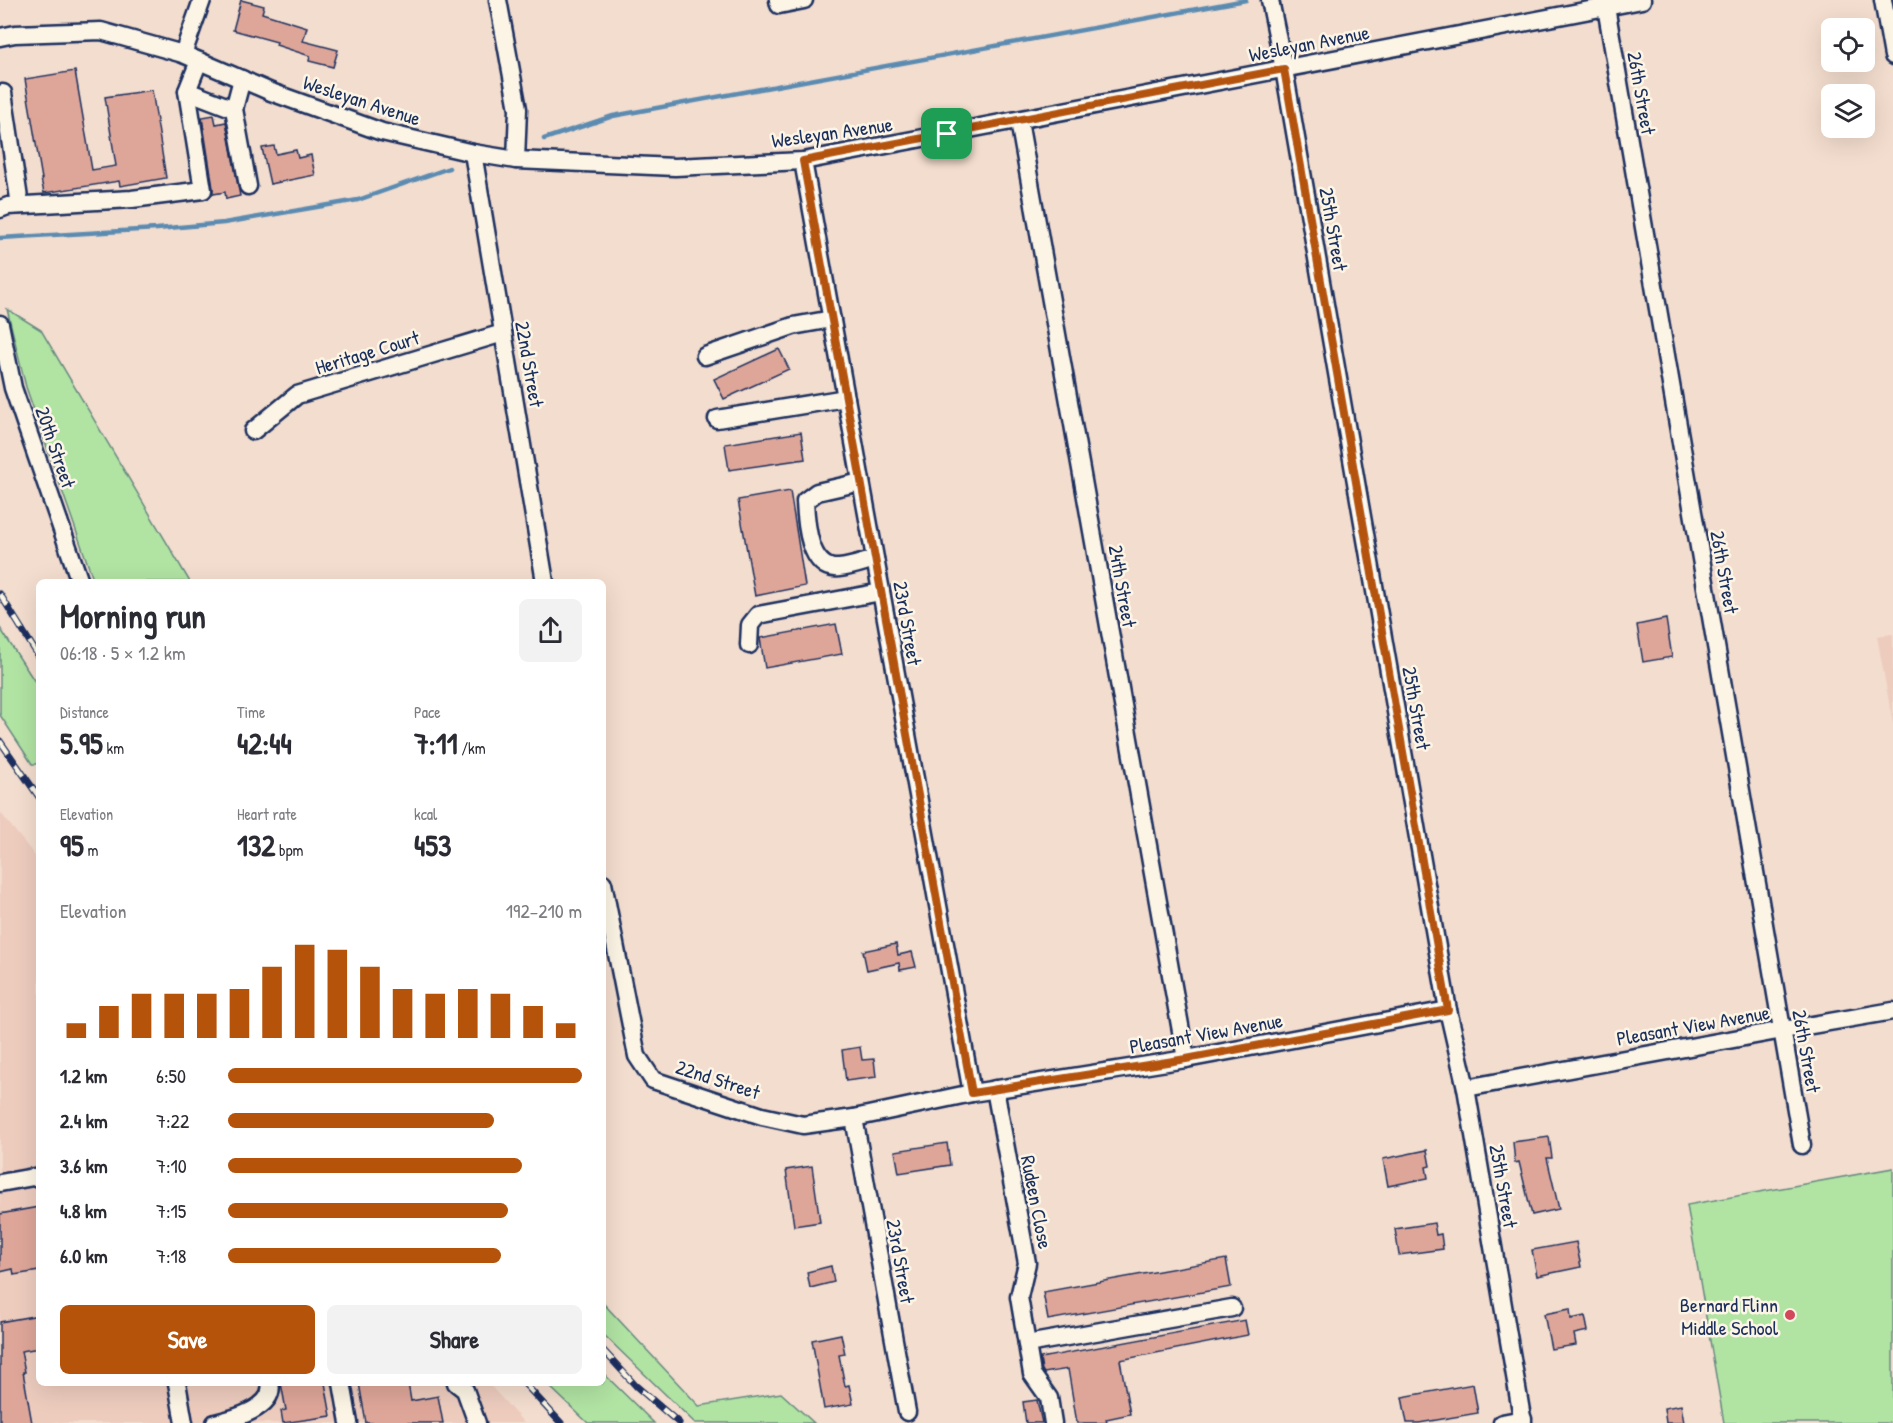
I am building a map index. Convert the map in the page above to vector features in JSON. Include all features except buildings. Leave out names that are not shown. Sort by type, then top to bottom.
[{"type":"street","points":[[183,54],[201,0]]},
{"type":"street","points":[[498,0],[518,109],[516,160]]},
{"type":"street","points":[[779,2],[804,0]]},
{"type":"street","name":"25th Street","points":[[1270,0],[1284,69],[1448,1010],[1466,1088],[1523,1421]]},
{"type":"street","name":"Wesleyan Avenue","points":[[0,37],[15,34],[101,31],[183,54],[271,92],[382,132],[473,153],[516,160],[675,167],[803,161],[1642,0]]},
{"type":"street","points":[[1883,0],[1893,56]]},
{"type":"street","name":"26th Street","points":[[1606,7],[1802,1145]]},
{"type":"street","points":[[0,209],[8,206],[132,199],[203,190],[187,92],[199,61]]},
{"type":"street","points":[[242,79],[234,109],[248,186]]},
{"type":"street","points":[[187,92],[234,109]]},
{"type":"street","points":[[3,93],[20,206]]},
{"type":"street","name":"24th Street","points":[[1019,121],[1186,1059]]},
{"type":"street","name":"22nd Street","points":[[473,153],[544,579]]},
{"type":"street","name":"23rd Street","points":[[803,161],[972,1093]]},
{"type":"street","points":[[705,356],[793,326],[832,319]]},
{"type":"street","name":"20th Street","points":[[0,324],[13,388],[79,579]]},
{"type":"street","name":"Heritage Court","points":[[253,431],[297,394],[503,333]]},
{"type":"street","points":[[717,419],[846,398]]},
{"type":"street","points":[[861,482],[817,492],[805,501],[806,523],[815,555],[824,566],[837,568],[875,559]]},
{"type":"street","points":[[749,645],[750,625],[759,615],[881,592]]},
{"type":"street","name":"22nd Street","points":[[606,898],[638,1056],[653,1080],[762,1116],[803,1125],[854,1118],[972,1093]]},
{"type":"street","name":"Pleasant View Avenue","points":[[972,1093],[1186,1059],[1448,1010]]},
{"type":"street","name":"Pleasant View Avenue","points":[[1466,1088],[1893,1011]]},
{"type":"street","name":"Rudeen Close","points":[[994,1089],[1027,1263],[1019,1297],[1032,1374],[1049,1398],[1053,1423]]},
{"type":"street","name":"23rd Street","points":[[854,1118],[906,1413]]},
{"type":"street","points":[[0,1183],[36,1177]]},
{"type":"street","points":[[1027,1344],[1232,1308]]},
{"type":"street","points":[[178,1386],[184,1423]]},
{"type":"street","points":[[215,1423],[237,1418],[255,1409],[268,1398],[271,1386]]},
{"type":"street","points":[[343,1386],[349,1423]]},
{"type":"street","points":[[460,1386],[465,1390],[477,1423]]},
{"type":"street","points":[[1502,1423],[1523,1421]]},
{"type":"shaded area","points":[[1893,634],[1893,724],[1877,636]]},
{"type":"shaded area","points":[[0,812],[36,857],[36,1386],[491,1386],[524,1423],[0,1423]]},
{"type":"green space","points":[[7,309],[41,330],[188,579],[93,579],[26,387]]},
{"type":"green space","points":[[0,628],[36,683],[36,764],[32,764],[0,715]]},
{"type":"green space","name":"Bernard Flinn Middle School","points":[[1893,1168],[1893,1423],[1724,1423],[1687,1205]]},
{"type":"green space","points":[[606,1306],[699,1406],[781,1393],[814,1423],[695,1423],[606,1337]]},
{"type":"green space","points":[[606,1376],[654,1423],[588,1423],[549,1386],[606,1386]]},
{"type":"waterway","points":[[544,139],[613,116],[1246,0]]},
{"type":"waterway","points":[[0,238],[224,223],[358,200],[449,168]]},
{"type":"railway","points":[[0,594],[36,652]]},
{"type":"railway","points":[[0,741],[36,793]]},
{"type":"railway","points":[[606,1353],[636,1386],[679,1423]]},
{"type":"railway","points":[[527,1386],[561,1423]]},
{"type":"place","name":"Bernard Flinn Middle School","points":[[1790,1315]]},
{"type":"route","points":[[1284,69],[1448,1010],[1186,1059],[972,1093],[803,161],[947,134],[1284,69]]}]
